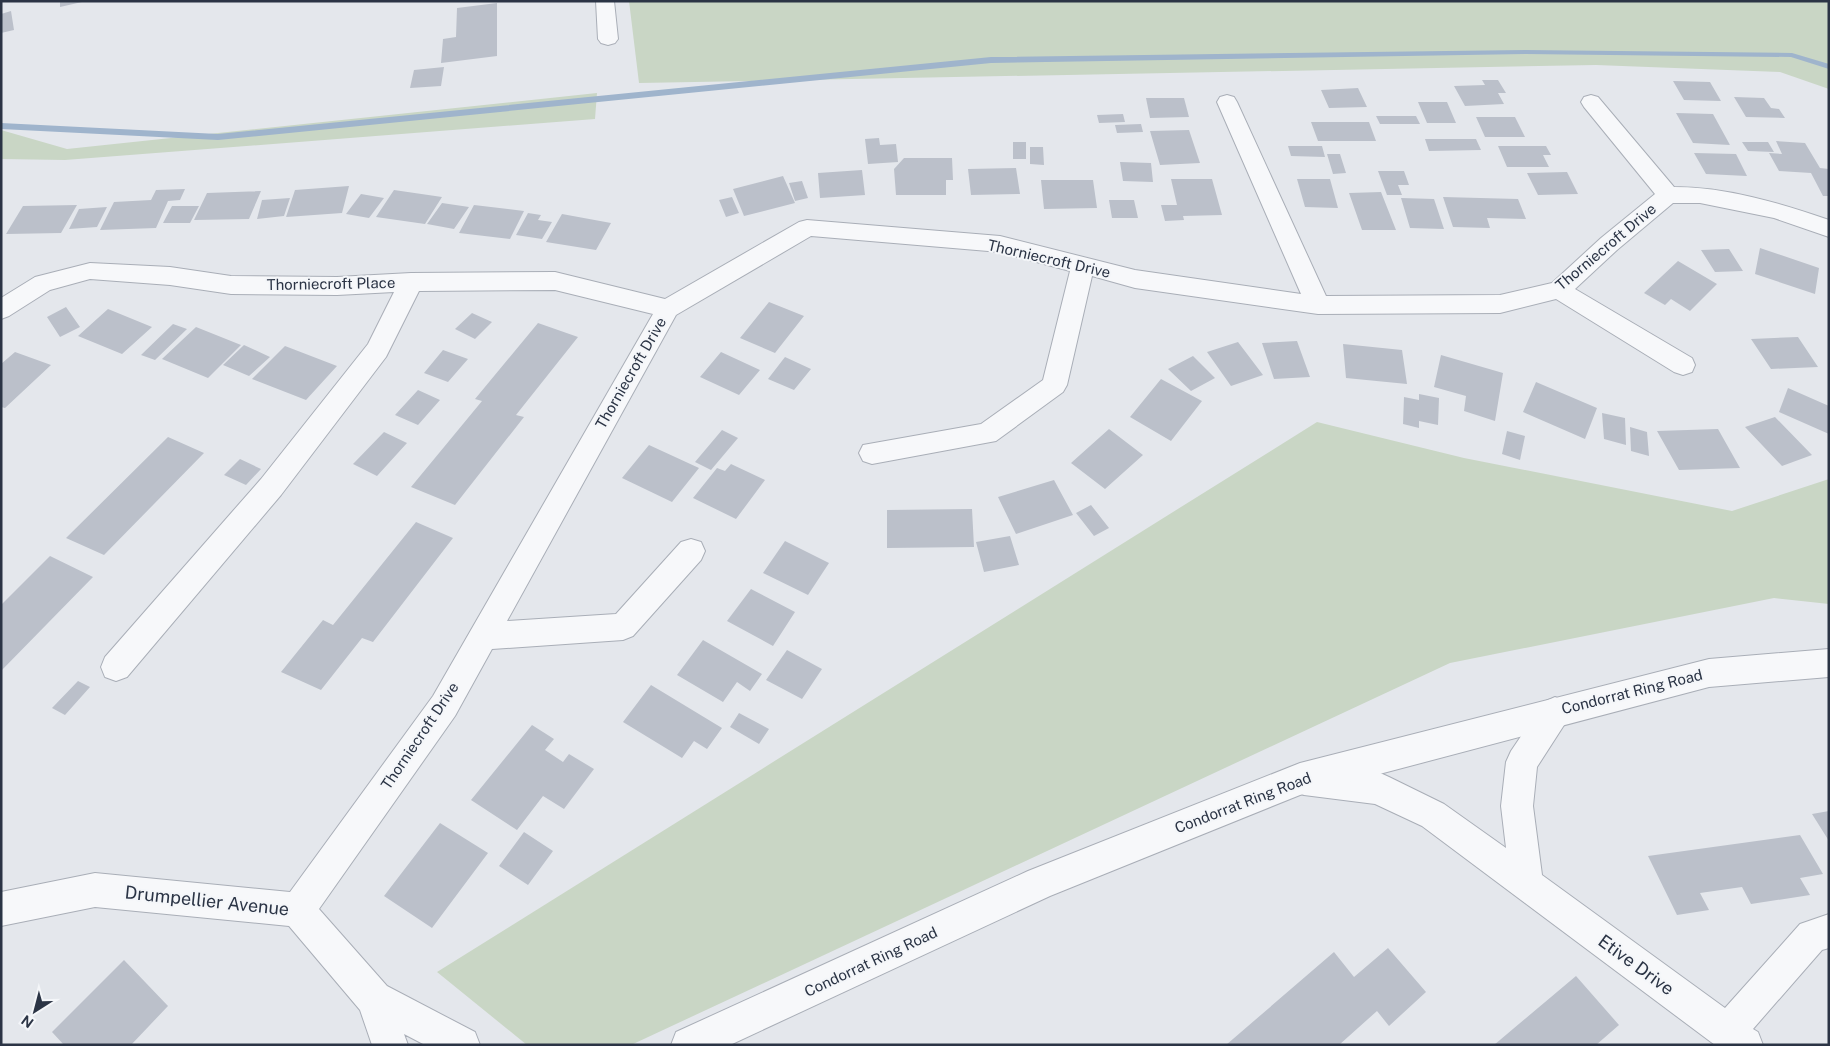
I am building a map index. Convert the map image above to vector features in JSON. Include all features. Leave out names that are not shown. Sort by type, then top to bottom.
[{"type":"street","points":[[605,1],[608,39]]},
{"type":"street","points":[[1227,102],[1318,305]]},
{"type":"street","points":[[1592,102],[1668,195]]},
{"type":"street","name":"Thorniecroft Drive","points":[[298,910],[444,706],[668,309],[807,228],[1000,244],[1134,279],[1318,305],[1500,304],[1559,290],[1609,244],[1668,195],[1700,195],[1720,199],[1778,212],[1829,229]]},
{"type":"street","points":[[872,453],[987,434],[1054,385],[1083,266]]},
{"type":"street","name":"Thorniecroft Place","points":[[1,310],[43,283],[90,271],[170,276],[231,285],[337,286],[411,282],[555,281],[668,309]]},
{"type":"street","points":[[116,666],[271,487],[377,350],[411,282]]},
{"type":"street","points":[[1559,290],[1683,365]]},
{"type":"street","points":[[483,636],[623,627],[691,550]]},
{"type":"street","name":"Condorrat Ring Road","points":[[689,1045],[1040,883],[1300,779],[1709,673],[1829,663]]},
{"type":"street","points":[[1527,886],[1517,806],[1522,762],[1555,712]]},
{"type":"street","name":"Etive Drive","points":[[1300,779],[1378,788],[1433,815],[1527,886],[1737,1038]]},
{"type":"street","name":"Drumpellier Avenue","points":[[1,909],[95,890],[298,910],[374,999],[390,1045]]},
{"type":"street","points":[[1737,1038],[1812,936],[1829,931]]},
{"type":"street","name":"Drumpellier Avenue","points":[[374,999],[462,1045]]},
{"type":"green space","points":[[629,1],[1829,1],[1829,89],[1780,72],[1596,65],[639,83]]},
{"type":"green space","points":[[597,93],[595,119],[65,160],[1,159],[1,130],[67,149]]},
{"type":"green space","points":[[1317,422],[1464,458],[1732,511],[1829,479],[1829,604],[1774,598],[1450,663],[631,1045],[527,1045],[437,972]]},
{"type":"building","points":[[60,1],[82,1],[82,2],[60,7]]},
{"type":"building","points":[[497,3],[497,56],[441,63],[443,39],[456,37],[457,8]]},
{"type":"building","points":[[11,11],[14,30],[1,33],[1,14]]},
{"type":"building","points":[[444,67],[441,86],[410,88],[414,70]]},
{"type":"building","points":[[1482,80],[1498,80],[1506,93],[1498,93],[1504,104],[1465,106],[1454,86],[1485,85]]},
{"type":"building","points":[[1673,81],[1710,82],[1721,101],[1684,100]]},
{"type":"building","points":[[1358,88],[1367,107],[1329,108],[1321,90]]},
{"type":"building","points":[[1734,97],[1764,98],[1771,108],[1779,109],[1785,118],[1746,117]]},
{"type":"building","points":[[1146,98],[1184,98],[1189,117],[1150,118]]},
{"type":"building","points":[[1418,102],[1447,102],[1456,123],[1427,123]]},
{"type":"building","points":[[1676,113],[1713,114],[1730,145],[1693,143]]},
{"type":"building","points":[[1123,114],[1125,122],[1099,123],[1097,115]]},
{"type":"building","points":[[1376,116],[1416,116],[1420,124],[1380,124]]},
{"type":"building","points":[[1476,117],[1515,117],[1525,137],[1485,137]]},
{"type":"building","points":[[1311,122],[1369,122],[1376,141],[1318,141]]},
{"type":"building","points":[[1141,124],[1143,132],[1117,133],[1115,125]]},
{"type":"building","points":[[1189,130],[1200,163],[1160,165],[1150,131]]},
{"type":"building","points":[[879,138],[880,145],[896,144],[898,162],[868,164],[865,139]]},
{"type":"building","points":[[1425,139],[1476,139],[1481,150],[1429,151]]},
{"type":"building","points":[[1776,141],[1805,143],[1820,168],[1829,169],[1829,196],[1823,196],[1811,173],[1779,171],[1769,153],[1782,154]]},
{"type":"building","points":[[1013,142],[1026,142],[1026,159],[1013,159]]},
{"type":"building","points":[[1742,142],[1768,142],[1774,152],[1748,151]]},
{"type":"building","points":[[1288,146],[1322,146],[1325,157],[1291,156]]},
{"type":"building","points":[[1498,146],[1546,146],[1551,155],[1543,155],[1549,167],[1507,167]]},
{"type":"building","points":[[1030,147],[1043,147],[1044,165],[1030,164]]},
{"type":"building","points":[[1694,153],[1736,154],[1747,176],[1706,174]]},
{"type":"building","points":[[1327,154],[1340,154],[1346,173],[1333,174]]},
{"type":"building","points":[[904,158],[952,158],[953,180],[946,180],[946,195],[896,195],[894,169]]},
{"type":"building","points":[[1120,162],[1151,163],[1153,182],[1123,181]]},
{"type":"building","points":[[1016,168],[1020,194],[971,195],[968,169]]},
{"type":"building","points":[[862,170],[865,195],[820,198],[818,173]]},
{"type":"building","points":[[1378,171],[1404,171],[1409,185],[1398,185],[1402,195],[1387,195]]},
{"type":"building","points":[[1567,172],[1578,194],[1538,195],[1527,173]]},
{"type":"building","points":[[783,176],[795,203],[744,216],[733,189]]},
{"type":"building","points":[[1171,179],[1212,179],[1222,215],[1183,216],[1184,220],[1165,221],[1161,205],[1177,205]]},
{"type":"building","points":[[1297,179],[1330,179],[1338,208],[1305,207]]},
{"type":"building","points":[[1041,180],[1093,180],[1097,208],[1044,209]]},
{"type":"building","points":[[802,181],[808,198],[795,201],[789,183]]},
{"type":"building","points":[[349,186],[342,213],[286,217],[295,190]]},
{"type":"building","points":[[185,189],[180,200],[168,201],[156,228],[100,230],[114,202],[151,200],[156,190]]},
{"type":"building","points":[[394,190],[442,197],[425,224],[376,217]]},
{"type":"building","points":[[261,191],[249,219],[194,220],[207,193]]},
{"type":"building","points":[[1381,192],[1396,230],[1362,230],[1349,193]]},
{"type":"building","points":[[361,194],[384,198],[369,218],[346,214]]},
{"type":"building","points":[[732,197],[739,213],[726,217],[719,200]]},
{"type":"building","points":[[1443,197],[1518,199],[1526,219],[1487,218],[1490,228],[1453,227]]},
{"type":"building","points":[[290,198],[284,216],[257,219],[262,200]]},
{"type":"building","points":[[1401,198],[1434,199],[1444,229],[1410,228]]},
{"type":"building","points":[[1109,200],[1134,200],[1138,218],[1112,218]]},
{"type":"building","points":[[442,203],[469,207],[454,229],[427,224]]},
{"type":"building","points":[[77,205],[61,233],[6,234],[23,206]]},
{"type":"building","points":[[474,205],[524,211],[510,239],[459,233]]},
{"type":"building","points":[[172,206],[199,206],[190,223],[163,223]]},
{"type":"building","points":[[107,207],[97,227],[69,229],[79,209]]},
{"type":"building","points":[[528,213],[541,215],[538,220],[552,222],[542,239],[516,235]]},
{"type":"building","points":[[562,214],[611,223],[596,250],[546,242]]},
{"type":"building","points":[[1760,248],[1819,268],[1815,294],[1755,274]]},
{"type":"building","points":[[1729,249],[1743,271],[1715,272],[1701,250]]},
{"type":"building","points":[[1678,261],[1717,284],[1690,311],[1671,299],[1665,305],[1644,293]]},
{"type":"building","points":[[769,302],[804,316],[775,353],[740,338]]},
{"type":"building","points":[[66,307],[80,327],[60,337],[47,317]]},
{"type":"building","points":[[108,309],[152,327],[122,354],[78,336]]},
{"type":"building","points":[[472,313],[492,322],[475,339],[455,329]]},
{"type":"building","points":[[538,323],[578,337],[516,415],[524,417],[455,505],[411,487],[482,401],[475,399]]},
{"type":"building","points":[[173,324],[187,329],[155,360],[141,355]]},
{"type":"building","points":[[196,327],[241,345],[208,378],[162,359]]},
{"type":"building","points":[[1798,337],[1818,367],[1771,369],[1751,339]]},
{"type":"building","points":[[1297,341],[1310,377],[1274,379],[1262,343]]},
{"type":"building","points":[[1238,342],[1263,375],[1231,386],[1207,352]]},
{"type":"building","points":[[1343,344],[1402,350],[1407,384],[1346,378]]},
{"type":"building","points":[[244,345],[270,357],[249,376],[223,365]]},
{"type":"building","points":[[285,346],[337,366],[306,400],[252,379]]},
{"type":"building","points":[[443,350],[468,359],[448,382],[424,373]]},
{"type":"building","points":[[15,352],[51,365],[5,408],[1,407],[1,364]]},
{"type":"building","points":[[721,352],[760,370],[739,395],[700,377]]},
{"type":"building","points":[[1441,355],[1503,373],[1495,421],[1464,411],[1466,396],[1434,387]]},
{"type":"building","points":[[1193,356],[1215,378],[1191,391],[1168,369]]},
{"type":"building","points":[[785,357],[811,369],[794,390],[768,379]]},
{"type":"building","points":[[1161,379],[1202,401],[1171,441],[1130,417]]},
{"type":"building","points":[[1536,382],[1597,408],[1585,439],[1523,412]]},
{"type":"building","points":[[1788,388],[1829,406],[1829,434],[1779,412]]},
{"type":"building","points":[[418,390],[440,400],[418,425],[395,415]]},
{"type":"building","points":[[1419,394],[1439,398],[1438,425],[1419,421],[1419,428],[1403,424],[1404,397],[1419,400]]},
{"type":"building","points":[[1602,413],[1625,418],[1626,445],[1604,439]]},
{"type":"building","points":[[1775,417],[1812,455],[1782,466],[1745,427]]},
{"type":"building","points":[[1630,427],[1647,432],[1649,456],[1631,451]]},
{"type":"building","points":[[1109,429],[1143,455],[1105,489],[1071,463]]},
{"type":"building","points":[[1718,429],[1740,468],[1679,470],[1657,431]]},
{"type":"building","points":[[722,430],[738,438],[711,470],[695,462]]},
{"type":"building","points":[[1507,431],[1525,436],[1520,460],[1502,454]]},
{"type":"building","points":[[384,432],[407,443],[377,476],[353,464]]},
{"type":"building","points":[[168,437],[204,453],[104,555],[66,538]]},
{"type":"building","points":[[649,445],[699,468],[672,502],[622,478]]},
{"type":"building","points":[[240,459],[261,469],[246,485],[224,475]]},
{"type":"building","points":[[731,464],[765,480],[736,519],[693,498],[717,468],[725,471]]},
{"type":"building","points":[[1054,480],[1073,515],[1016,534],[998,497]]},
{"type":"building","points":[[1091,505],[1109,528],[1094,536],[1076,513]]},
{"type":"building","points":[[972,509],[974,547],[887,548],[887,510]]},
{"type":"building","points":[[416,522],[453,538],[373,642],[362,638],[321,690],[281,672],[323,620],[333,625]]},
{"type":"building","points":[[1010,536],[1019,565],[984,572],[976,542]]},
{"type":"building","points":[[785,541],[829,563],[808,595],[763,573]]},
{"type":"building","points":[[50,556],[93,577],[1,671],[1,605]]},
{"type":"building","points":[[751,589],[795,612],[773,646],[727,621]]},
{"type":"building","points":[[703,640],[762,674],[750,691],[737,682],[723,702],[677,675]]},
{"type":"building","points":[[787,650],[822,669],[802,699],[766,680]]},
{"type":"building","points":[[78,681],[90,687],[65,715],[52,708]]},
{"type":"building","points":[[651,685],[722,728],[707,749],[694,741],[682,758],[623,722]]},
{"type":"building","points":[[739,713],[769,729],[759,744],[730,727]]},
{"type":"building","points":[[532,725],[554,739],[545,750],[563,762],[569,754],[594,769],[564,809],[543,796],[517,830],[471,800]]},
{"type":"building","points":[[1829,811],[1829,841],[1812,814]]},
{"type":"building","points":[[440,823],[488,853],[432,928],[384,896]]},
{"type":"building","points":[[524,832],[553,851],[528,885],[499,866]]},
{"type":"building","points":[[1800,835],[1823,874],[1800,878],[1810,895],[1751,904],[1742,887],[1700,893],[1709,910],[1677,915],[1648,856]]},
{"type":"building","points":[[1388,948],[1426,992],[1389,1026],[1377,1011],[1339,1045],[1226,1045],[1334,952],[1354,977]]},
{"type":"building","points":[[124,960],[168,1006],[131,1045],[64,1045],[52,1032]]},
{"type":"building","points":[[1576,976],[1619,1025],[1596,1045],[1494,1045]]},
{"type":"waterway","points":[[1,126],[218,137],[991,60],[1525,52],[1792,55],[1829,67]]}]
